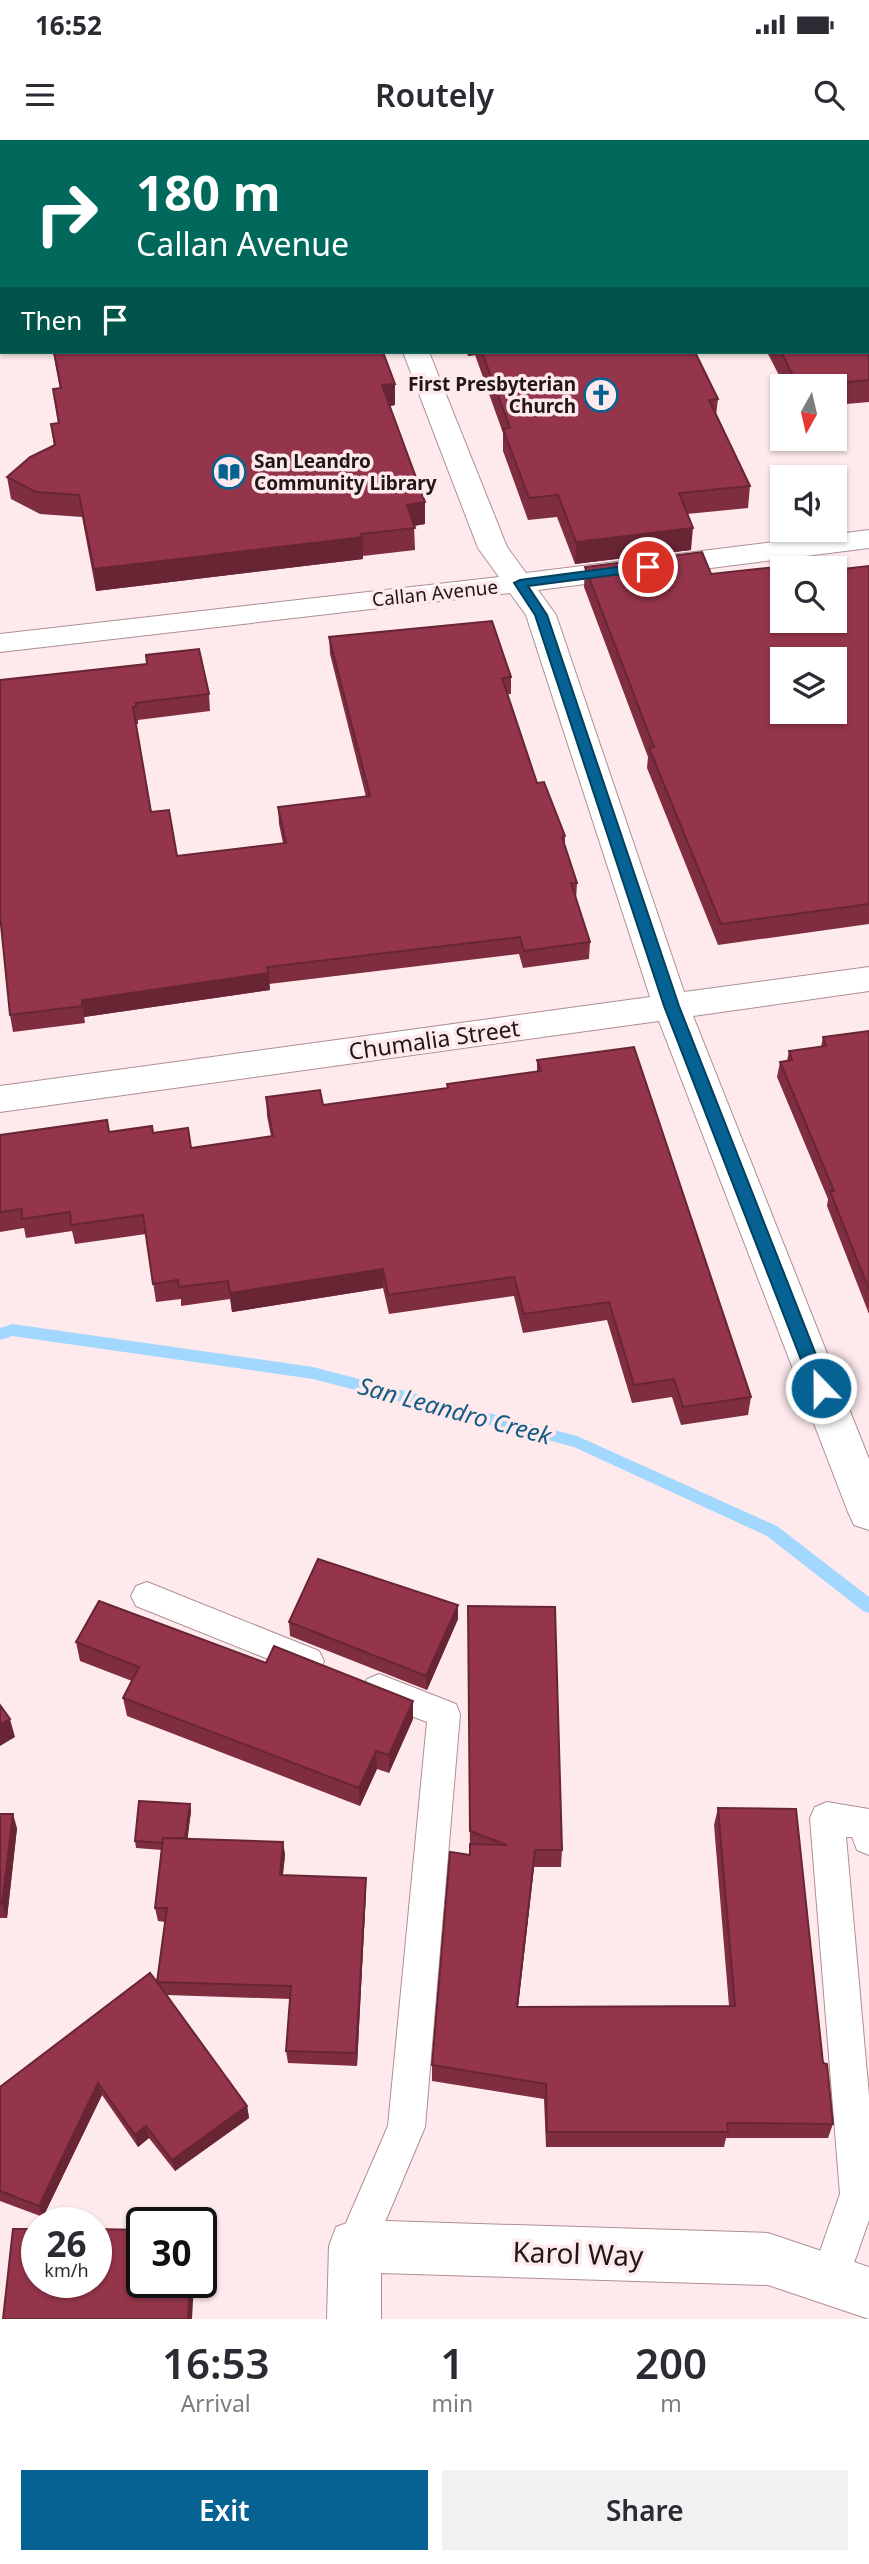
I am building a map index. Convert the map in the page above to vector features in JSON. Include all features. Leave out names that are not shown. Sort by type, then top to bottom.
[{"type":"street","points":[[417,354],[493,548],[541,615],[671,1006],[869,1512]]},
{"type":"street","name":"Callan Avenue","points":[[847,539],[869,539]]},
{"type":"street","name":"Callan Avenue","points":[[0,643],[520,583],[782,542]]},
{"type":"street","name":"Chumalia Street","points":[[0,1099],[869,979]]},
{"type":"street","points":[[354,2319],[355,2246]]},
{"type":"street","name":"Karol Way","points":[[355,2246],[768,2259],[849,2287]]},
{"type":"lane","points":[[147,1596],[444,1714],[406,2127],[355,2246]]},
{"type":"lane","points":[[849,2287],[859,2194],[827,1818],[867,1824],[869,1839]]},
{"type":"building","name":"San Leandro Community Library","points":[[54,354],[384,354],[395,384],[382,385],[425,502],[407,505],[415,528],[361,534],[363,537],[94,569],[79,495],[36,492],[7,477],[30,457],[55,445],[51,424],[59,423],[53,389],[61,388]]},
{"type":"building","points":[[483,354],[696,354],[718,399],[709,400],[750,486],[679,493],[693,528],[576,542],[558,495],[529,498],[503,429],[510,428]]},
{"type":"building","points":[[782,354],[869,354],[869,380],[847,382],[847,374],[792,374]]},
{"type":"building","points":[[702,552],[711,574],[770,568],[770,633],[847,633],[847,569],[869,566],[869,904],[721,924],[649,748],[654,747],[585,567]]},
{"type":"building","points":[[492,621],[511,677],[502,678],[537,783],[544,782],[565,836],[562,837],[577,883],[571,883],[590,942],[524,951],[520,937],[267,967],[269,973],[82,1000],[82,1006],[10,1015],[0,915],[0,680],[147,664],[146,655],[199,649],[209,694],[136,703],[136,707],[133,707],[151,812],[169,810],[177,856],[286,843],[278,807],[370,796],[329,637]]},
{"type":"building","points":[[869,1031],[869,1290],[830,1191],[834,1191],[780,1062],[792,1060],[789,1051],[826,1046],[823,1037]]},
{"type":"building","points":[[634,1047],[751,1397],[683,1407],[674,1379],[634,1385],[609,1302],[524,1314],[514,1277],[388,1295],[383,1269],[230,1293],[228,1281],[179,1287],[178,1280],[153,1284],[143,1215],[71,1225],[70,1212],[22,1219],[22,1209],[0,1212],[0,1135],[107,1120],[109,1132],[152,1126],[153,1133],[188,1128],[191,1148],[273,1136],[266,1097],[320,1090],[323,1105],[448,1088],[447,1084],[541,1071],[537,1060]]},
{"type":"building","points":[[318,1559],[458,1605],[426,1676],[289,1622]]},
{"type":"building","points":[[99,1601],[266,1663],[274,1646],[413,1701],[389,1755],[376,1751],[359,1788],[123,1698],[139,1667],[76,1642]]},
{"type":"building","points":[[468,1606],[555,1607],[562,1850],[535,1850],[517,2007],[735,2006],[718,1808],[796,1809],[823,2063],[827,2064],[833,2124],[727,2123],[728,2132],[547,2132],[546,2084],[432,2065],[450,1852],[470,1855],[470,1844],[507,1845],[470,1831]]},
{"type":"building","points":[[0,1705],[10,1719],[0,1725]]},
{"type":"building","points":[[139,1801],[190,1804],[185,1838],[163,1838],[163,1843],[135,1841]]},
{"type":"building","points":[[0,1814],[13,1814],[2,1904],[0,1904]]},
{"type":"building","points":[[163,1838],[283,1842],[280,1875],[366,1878],[356,2053],[286,2051],[291,1986],[157,1982],[167,1908],[155,1908]]},
{"type":"building","points":[[150,1973],[247,2106],[172,2160],[146,2126],[135,2135],[98,2083],[39,2206],[0,2191],[0,2087]]},
{"type":"building","points":[[13,2229],[21,2229],[21,2298],[112,2298],[112,2229],[126,2230],[126,2298],[189,2298],[188,2319],[3,2319]]},
{"type":"waterway","name":"San Leandro Creek","points":[[0,1334],[12,1330],[313,1373],[577,1442],[772,1531],[869,1606]]},
{"type":"place","name":"First Presbyterian Church","points":[[601,395]]},
{"type":"place","name":"San Leandro Community Library","points":[[229,472]]},
{"type":"route","points":[[648,567],[520,583],[541,615],[671,1006],[821,1388]]}]
